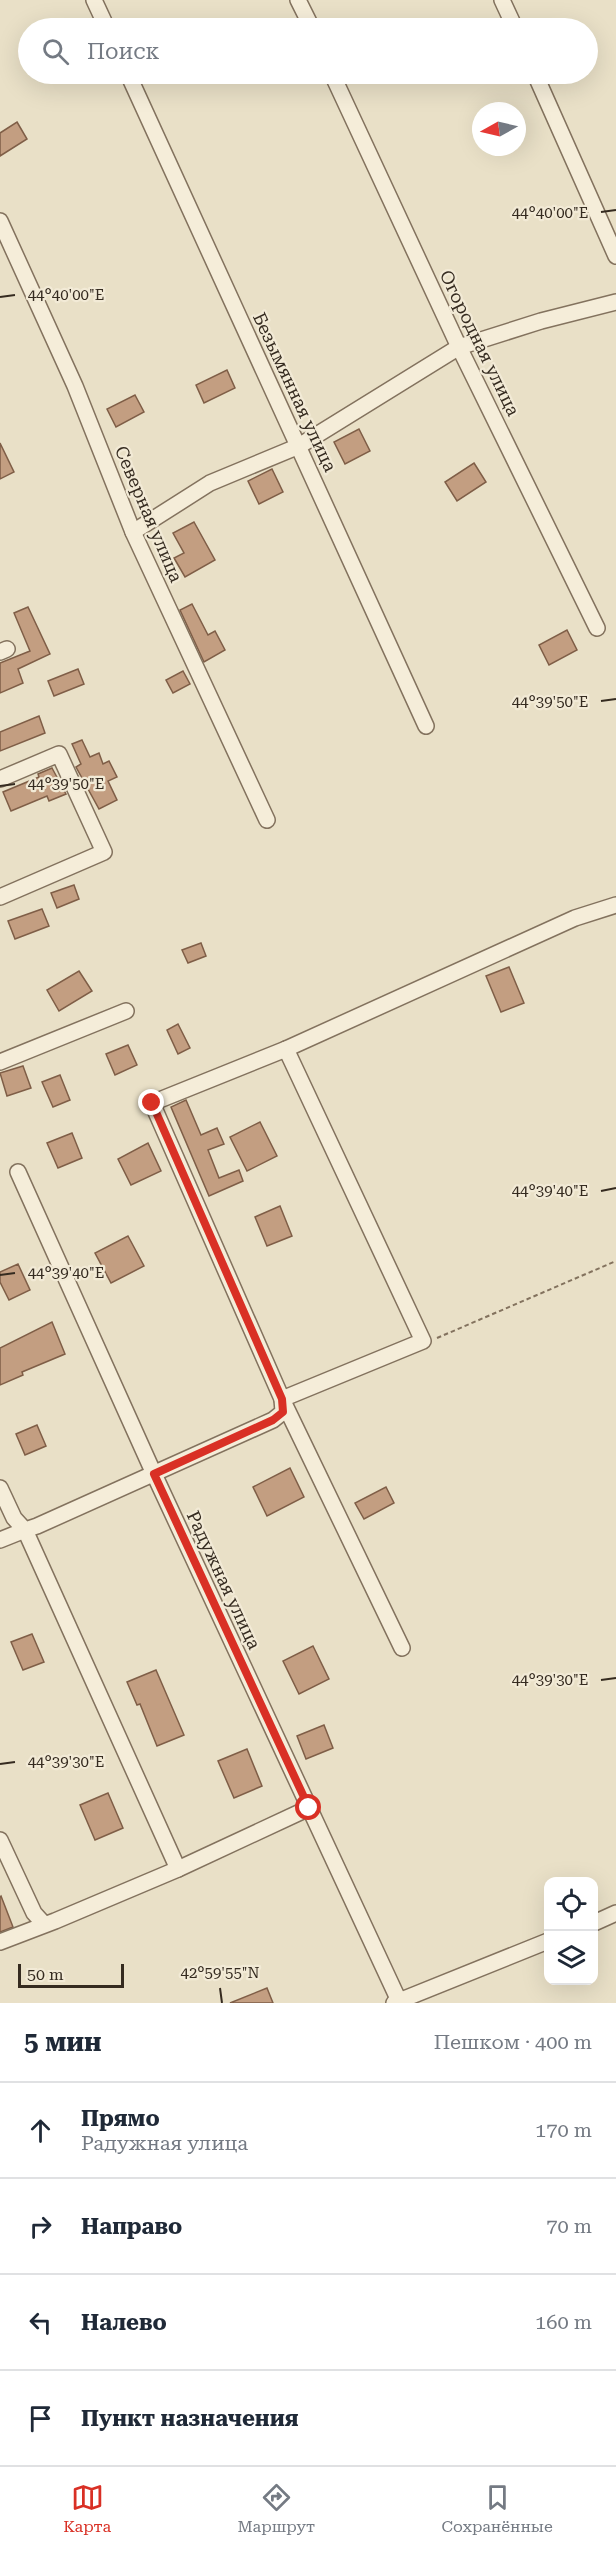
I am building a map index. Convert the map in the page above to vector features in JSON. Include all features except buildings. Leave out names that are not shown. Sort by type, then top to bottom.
[{"type":"street","points":[[94,0],[102,18]]},
{"type":"street","points":[[298,0],[307,18]]},
{"type":"street","points":[[502,0],[510,18]]},
{"type":"street","name":"Безымянная улица","points":[[133,84],[426,726]]},
{"type":"street","name":"Огородная улица","points":[[337,84],[459,347],[597,628]]},
{"type":"street","points":[[539,84],[616,256]]},
{"type":"street","name":"Северная улица","points":[[0,221],[75,386],[133,532],[267,820]]},
{"type":"street","points":[[133,532],[210,483],[299,446],[459,347],[541,321],[616,302]]},
{"type":"street","points":[[0,778],[59,754],[104,852],[0,897]]},
{"type":"street","points":[[402,1648],[282,1399],[152,1103],[286,1049],[575,918],[616,905]]},
{"type":"street","points":[[0,1062],[126,1011]]},
{"type":"street","points":[[282,1399],[423,1341],[286,1049]]},
{"type":"street","name":"Радужная улица","points":[[18,1172],[154,1474],[398,2002]]},
{"type":"street","points":[[0,1540],[37,1526],[273,1420],[283,1412],[282,1399]]},
{"type":"street","points":[[0,1488],[14,1518],[25,1530],[178,1869]]},
{"type":"street","points":[[0,1942],[178,1869],[309,1808]]},
{"type":"street","points":[[0,1840],[34,1913],[44,1924]]},
{"type":"street","points":[[598,1921],[616,1913]]},
{"type":"street","points":[[398,2002],[544,1943]]},
{"type":"path","points":[[423,1341],[434,1339],[616,1261]]},
{"type":"route","points":[[152,1103],[282,1399],[283,1412],[273,1420],[154,1474],[309,1808]]}]
